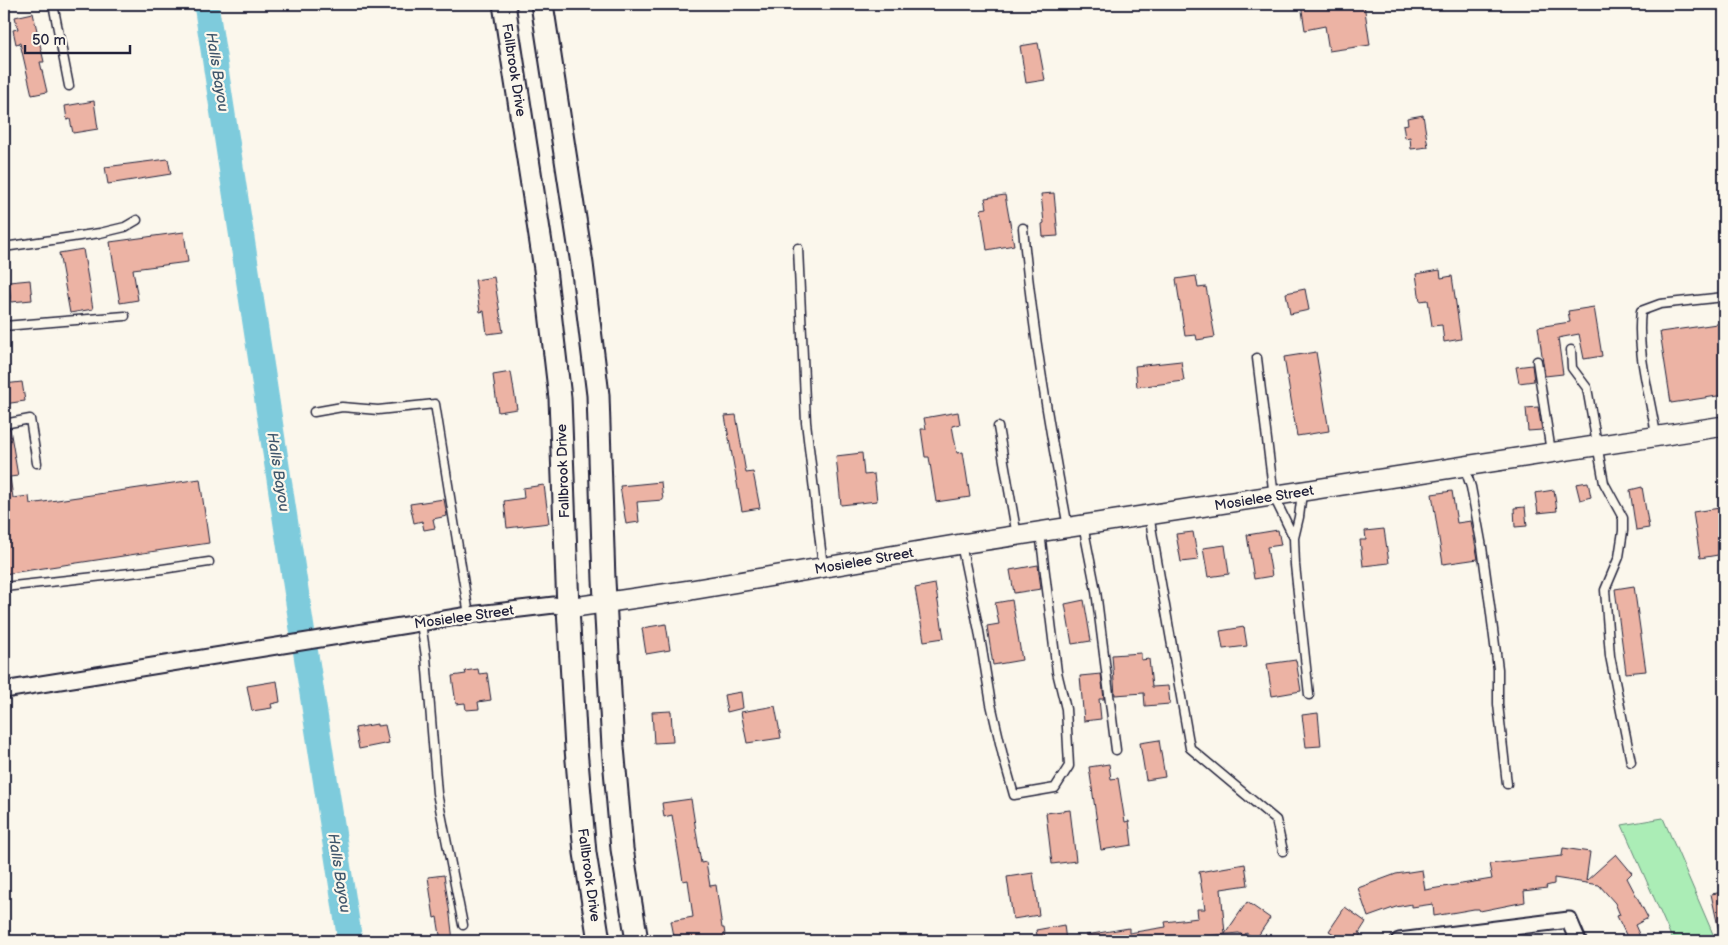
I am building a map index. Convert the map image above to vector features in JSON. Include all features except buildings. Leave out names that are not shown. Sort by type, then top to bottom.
[{"type":"main road","name":"Fallbrook Drive","points":[[504,4],[545,269],[560,398],[568,608],[576,749],[585,853],[599,941]]},
{"type":"main road","points":[[542,4],[582,264],[598,395],[613,747],[622,840],[637,941]]},
{"type":"street","name":"Mosielee Street","points":[[4,690],[469,615],[554,605],[568,608],[823,569],[961,544],[1302,493],[1724,426]]},
{"type":"street","points":[[1400,941],[1569,920],[1578,941]]},
{"type":"lane","points":[[52,4],[69,86]]},
{"type":"lane","points":[[4,247],[100,233],[125,227],[137,220]]},
{"type":"lane","points":[[1023,228],[1027,272],[1045,395],[1075,526],[1096,591],[1116,750]]},
{"type":"lane","points":[[798,248],[806,422],[823,569]]},
{"type":"lane","points":[[1657,438],[1647,390],[1639,330],[1641,311],[1660,304],[1724,297]]},
{"type":"lane","points":[[4,326],[125,316]]},
{"type":"lane","points":[[1571,350],[1572,368],[1587,388],[1604,483],[1623,518],[1619,557],[1605,590],[1610,656],[1631,762]]},
{"type":"lane","points":[[1257,358],[1274,497],[1294,538]]},
{"type":"lane","points":[[1537,361],[1551,452]]},
{"type":"lane","points":[[314,412],[342,407],[378,410],[435,404],[469,615]]},
{"type":"lane","points":[[4,424],[30,419],[37,463]]},
{"type":"lane","points":[[998,428],[1017,536]]},
{"type":"lane","points":[[1464,466],[1471,487],[1486,577],[1498,669],[1498,704],[1507,784]]},
{"type":"lane","points":[[1302,493],[1300,517],[1294,538],[1295,566],[1309,695]]},
{"type":"lane","points":[[1149,515],[1190,748],[1276,820],[1284,851]]},
{"type":"lane","points":[[961,544],[979,630],[991,704],[1014,795],[1055,788],[1069,766],[1066,709],[1057,672],[1040,532]]},
{"type":"lane","points":[[4,587],[149,571],[209,562]]},
{"type":"lane","points":[[421,623],[426,656],[437,793],[464,925]]},
{"type":"green space","points":[[1663,818],[1716,941],[1673,941],[1622,825]]},
{"type":"waterway","name":"Halls Bayou","points":[[206,4],[350,941]]}]
